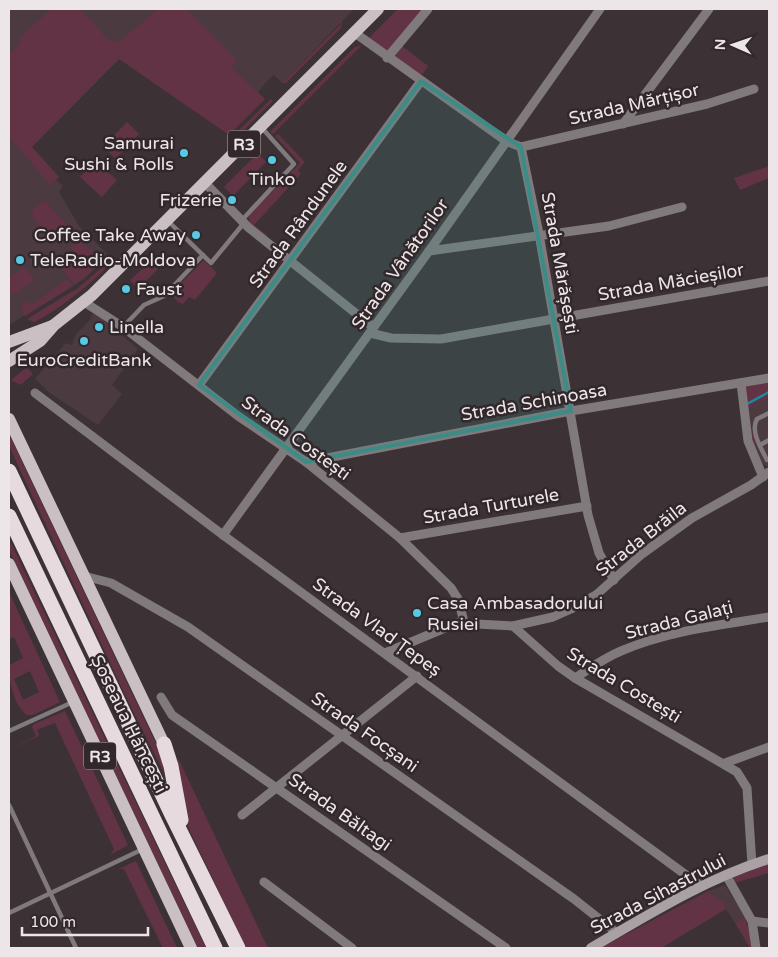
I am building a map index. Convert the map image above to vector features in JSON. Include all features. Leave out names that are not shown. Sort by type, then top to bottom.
[{"type":"highway","name":"Șoseaua Hâncești","points":[[9,471],[192,857],[238,948]]},
{"type":"highway","name":"Șoseaua Hâncești","points":[[9,516],[215,948]]},
{"type":"highway","name":"Șoseaua Hâncești","points":[[164,744],[172,766],[183,828],[192,857]]},
{"type":"main road","name":"R3","points":[[9,361],[40,341],[54,325],[84,302],[378,9]]},
{"type":"main road","name":"R3","points":[[9,342],[54,325]]},
{"type":"main road","name":"Șoseaua Hâncești","points":[[9,419],[164,744]]},
{"type":"main road","name":"R3","points":[[9,564],[191,948]]},
{"type":"street","points":[[387,58],[428,9]]},
{"type":"street","points":[[623,124],[709,9]]},
{"type":"street","name":"Strada Vânătorilor","points":[[223,535],[429,251],[595,10]]},
{"type":"street","points":[[355,33],[387,58],[506,141],[521,147]]},
{"type":"street","name":"Strada Rândunele","points":[[199,385],[292,261],[421,81]]},
{"type":"street","name":"Strada Mărțișor","points":[[521,147],[707,104],[754,90]]},
{"type":"street","name":"Strada Mărășești","points":[[521,147],[539,234],[587,506],[599,553],[614,580]]},
{"type":"street","points":[[205,183],[243,222],[292,261],[372,330]]},
{"type":"street","points":[[429,251],[631,222],[682,207]]},
{"type":"street","name":"Strada Măcieșilor","points":[[372,330],[391,338],[441,339],[769,281]]},
{"type":"street","name":"Strada Costești","points":[[84,302],[122,327],[238,416],[306,462],[400,538],[451,588],[458,599],[464,622]]},
{"type":"street","name":"Strada Schinoasa","points":[[306,462],[571,411],[769,378]]},
{"type":"street","points":[[741,382],[748,441],[764,474]]},
{"type":"street","name":"Strada Vlad Țepeș","points":[[35,393],[223,535],[701,886]]},
{"type":"street","name":"Strada Brăila","points":[[385,653],[447,626],[464,622],[513,626],[553,617],[571,609],[596,594],[642,554],[692,518],[764,474]]},
{"type":"street","name":"Strada Turturele","points":[[400,538],[587,506]]},
{"type":"street","name":"Strada Focșani","points":[[84,576],[111,583],[188,627],[574,899],[617,933]]},
{"type":"street","name":"Strada Galați","points":[[574,678],[620,651],[644,642],[694,630],[769,617]]},
{"type":"street","name":"Strada Costești","points":[[513,626],[574,678],[725,763],[737,772],[747,788],[752,865]]},
{"type":"street","points":[[242,815],[417,676]]},
{"type":"street","name":"Strada Băltagi","points":[[161,697],[172,715],[506,948]]},
{"type":"street","points":[[725,763],[769,747]]},
{"type":"street","name":"Strada Sihastrului","points":[[591,948],[701,886],[726,874],[769,859]]},
{"type":"street","points":[[726,874],[763,921],[756,948]]},
{"type":"street","points":[[264,882],[352,948]]},
{"type":"lane","points":[[167,220],[211,263],[243,222],[294,164],[261,127]]},
{"type":"lane","points":[[122,327],[144,305],[164,296],[202,255]]},
{"type":"lane","points":[[764,474],[768,460],[760,445],[755,423],[759,418],[769,413]]},
{"type":"lane","points":[[760,445],[769,440]]},
{"type":"lane","points":[[9,731],[74,702]]},
{"type":"lane","points":[[9,805],[76,948]]},
{"type":"lane","points":[[9,913],[144,849]]},
{"type":"highlighted area","points":[[421,81],[521,147],[571,411],[306,462],[199,385]]},
{"type":"shaded area","points":[[9,9],[354,9],[282,83],[274,75],[269,79],[258,92],[263,97],[119,59],[32,147],[59,177],[56,180],[63,186],[59,192],[79,226],[109,256],[84,279],[9,325]]},
{"type":"shaded area","points":[[51,9],[80,9],[110,41],[119,42],[158,9],[186,9],[237,60],[231,67],[265,99],[229,135],[119,59],[32,147],[59,177],[50,185],[9,137],[9,54],[21,43],[18,39]]},
{"type":"shaded area","points":[[398,9],[425,9],[388,54],[371,42],[370,37]]},
{"type":"shaded area","points":[[329,11],[342,22],[341,28],[286,83],[282,83],[341,24]]},
{"type":"shaded area","points":[[362,45],[273,134],[270,132],[355,47]]},
{"type":"shaded area","points":[[402,46],[428,66],[423,74],[419,75],[394,58]]},
{"type":"shaded area","points":[[271,99],[273,101],[234,140],[232,137]]},
{"type":"shaded area","points":[[127,122],[139,134],[116,159],[103,147]]},
{"type":"shaded area","points":[[278,134],[305,162],[298,170],[301,174],[254,225],[268,236],[265,237],[252,227],[248,216],[300,163],[275,136]]},
{"type":"shaded area","points":[[258,153],[266,162],[233,196],[224,187]]},
{"type":"shaded area","points":[[95,161],[117,180],[102,197],[80,177]]},
{"type":"shaded area","points":[[769,166],[769,178],[740,190],[734,178]]},
{"type":"shaded area","points":[[45,201],[72,230],[58,243],[53,241],[32,217],[33,208]]},
{"type":"shaded area","points":[[79,239],[102,262],[75,285],[61,267],[75,254],[70,247]]},
{"type":"shaded area","points":[[204,260],[217,273],[195,300],[189,297],[183,304],[178,302],[170,294]]},
{"type":"shaded area","points":[[150,262],[158,269],[138,289],[130,280]]},
{"type":"shaded area","points":[[105,265],[105,269],[99,275],[61,306],[34,322],[27,319],[78,288]]},
{"type":"shaded area","points":[[24,267],[35,280],[14,294],[10,293],[9,278]]},
{"type":"shaded area","points":[[67,279],[73,286],[25,316],[21,308],[27,300],[31,305]]},
{"type":"shaded area","points":[[92,314],[99,315],[138,349],[112,385],[122,394],[98,425],[50,393],[35,379],[66,343],[72,345],[76,334],[90,320]]},
{"type":"shaded area","points":[[27,367],[33,374],[21,385],[11,380]]},
{"type":"shaded area","points":[[769,382],[769,399],[753,404],[748,413],[760,463],[753,446],[748,425],[745,394],[746,386]]},
{"type":"shaded area","points":[[769,399],[769,467],[760,463],[748,413],[753,404]]},
{"type":"shaded area","points":[[9,434],[160,752],[164,773],[126,697],[9,446]]},
{"type":"shaded area","points":[[9,539],[206,948],[198,948],[196,945],[9,550]]},
{"type":"shaded area","points":[[9,592],[60,702],[33,715],[26,715],[18,704],[13,692],[9,665],[23,658],[14,637],[9,639]],"holes":[[[30,671],[39,692],[23,700],[14,679]]]},
{"type":"shaded area","points":[[65,711],[128,845],[110,855],[114,849],[55,723],[37,730],[39,736],[9,749],[36,736],[32,727],[34,724]]},
{"type":"shaded area","points":[[179,760],[268,948],[246,948],[188,827],[176,761]]},
{"type":"shaded area","points":[[136,861],[177,948],[163,948],[124,869],[119,869]]},
{"type":"shaded area","points":[[769,864],[769,873],[734,883],[734,876]]},
{"type":"shaded area","points":[[725,885],[745,917],[735,923],[724,906],[726,905],[708,891]]},
{"type":"shaded area","points":[[708,891],[727,905],[724,906],[726,909],[661,948],[600,948]]},
{"type":"shaded area","points":[[745,917],[754,948],[750,948],[735,923]]},
{"type":"waterway","points":[[747,404],[769,392]]},
{"type":"place","name":"Samurai Sushi & Rolls","points":[[184,153]]},
{"type":"place","name":"Tinko","points":[[272,160]]},
{"type":"place","name":"Frizerie","points":[[232,200]]},
{"type":"place","name":"Coffee Take Away","points":[[196,235]]},
{"type":"place","name":"TeleRadio-Moldova","points":[[20,260]]},
{"type":"place","name":"Faust","points":[[126,289]]},
{"type":"place","name":"Linella","points":[[99,327]]},
{"type":"place","name":"EuroCreditBank","points":[[84,341]]},
{"type":"place","name":"Casa Ambasadorului Rusiei","points":[[417,613]]}]
